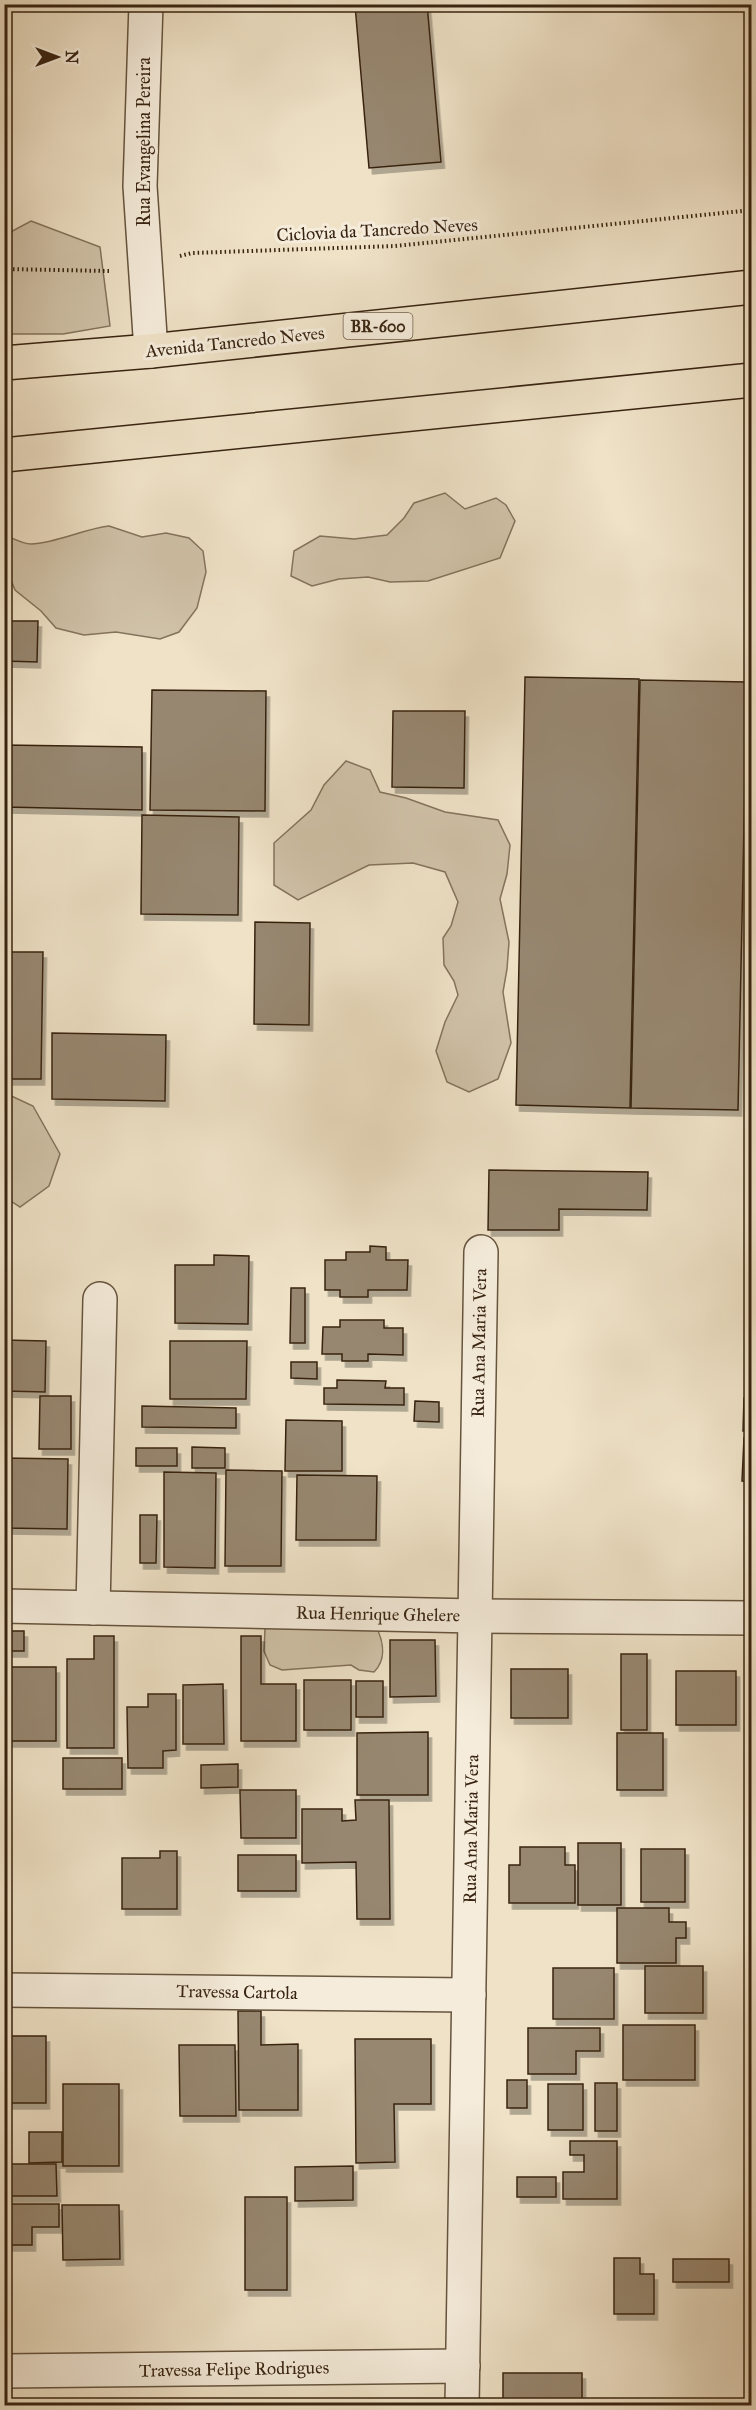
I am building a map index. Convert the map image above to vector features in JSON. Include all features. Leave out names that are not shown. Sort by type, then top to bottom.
[{"type":"main road","name":"Avenida Tancredo Neves","points":[[4,363],[151,351],[752,287]]},
{"type":"main road","points":[[4,455],[752,380]]},
{"type":"street","name":"Rua Evangelina Pereira","points":[[146,4],[140,186],[151,351]]},
{"type":"street","name":"Rua Ana Maria Vera","points":[[462,2406],[481,1252]]},
{"type":"street","points":[[93,1608],[100,1299]]},
{"type":"street","name":"Rua Henrique Ghelere","points":[[4,1606],[475,1616],[752,1618]]},
{"type":"street","name":"Travessa Cartola","points":[[4,1990],[469,1995]]},
{"type":"street","name":"Travessa Felipe Rodrigues","points":[[4,2371],[463,2366]]},
{"type":"path","name":"Ciclovia da Tancredo Neves","points":[[4,269],[126,271],[192,253],[395,246],[752,210]]},
{"type":"shaded area","points":[[31,221],[100,247],[110,326],[63,334],[5,334],[5,235]]},
{"type":"shaded area","points":[[445,493],[465,509],[496,498],[506,505],[515,521],[500,558],[428,581],[390,582],[368,577],[339,579],[312,586],[291,576],[294,551],[320,536],[354,539],[387,535],[404,518],[414,503]]},
{"type":"shaded area","points":[[109,526],[142,537],[166,533],[189,538],[203,551],[206,572],[197,608],[179,632],[160,639],[116,632],[84,635],[56,628],[41,611],[15,590],[5,565],[5,535],[31,544]]},
{"type":"shaded area","points":[[346,761],[370,770],[380,792],[406,798],[445,812],[498,820],[510,845],[507,874],[500,899],[509,942],[503,992],[511,1043],[498,1079],[469,1092],[447,1082],[436,1051],[445,1022],[458,995],[454,981],[444,965],[443,938],[451,926],[458,902],[445,872],[413,863],[369,865],[298,900],[274,885],[274,843],[311,810],[324,785]]},
{"type":"shaded area","points":[[5,1093],[33,1106],[60,1154],[49,1186],[20,1207],[5,1197]]},
{"type":"shaded area","points":[[279,1622],[375,1624],[383,1649],[381,1661],[374,1672],[359,1670],[351,1665],[282,1670],[270,1665],[264,1651],[265,1629]]},
{"type":"building","points":[[427,4],[441,162],[369,168],[355,5]]},
{"type":"building","points":[[4,621],[38,621],[37,662],[4,661]]},
{"type":"building","points":[[525,677],[639,679],[630,1108],[516,1105]]},
{"type":"building","points":[[640,680],[747,682],[738,1110],[631,1108]]},
{"type":"building","points":[[152,690],[266,691],[265,811],[150,810]]},
{"type":"building","points":[[393,711],[465,711],[464,788],[392,787]]},
{"type":"building","points":[[4,745],[142,747],[142,810],[4,807]]},
{"type":"building","points":[[142,815],[239,817],[238,915],[141,914]]},
{"type":"building","points":[[255,922],[310,923],[309,1025],[254,1024]]},
{"type":"building","points":[[4,952],[43,952],[41,1079],[4,1079]]},
{"type":"building","points":[[52,1033],[166,1035],[165,1101],[52,1099]]},
{"type":"building","points":[[489,1170],[648,1172],[647,1210],[559,1209],[559,1230],[488,1230]]},
{"type":"building","points":[[370,1246],[386,1247],[386,1260],[408,1260],[407,1290],[368,1290],[368,1297],[340,1297],[340,1290],[325,1290],[325,1260],[346,1260],[346,1252],[370,1252]]},
{"type":"building","points":[[214,1255],[249,1256],[248,1324],[175,1323],[175,1265],[214,1265]]},
{"type":"building","points":[[291,1288],[305,1288],[305,1343],[290,1343]]},
{"type":"building","points":[[340,1320],[384,1320],[384,1328],[403,1328],[403,1355],[368,1354],[368,1361],[342,1361],[342,1354],[322,1354],[323,1327],[340,1327]]},
{"type":"building","points":[[4,1340],[46,1341],[45,1392],[4,1391]]},
{"type":"building","points":[[170,1341],[247,1341],[246,1399],[170,1399]]},
{"type":"building","points":[[291,1362],[317,1362],[317,1379],[291,1378]]},
{"type":"building","points":[[337,1380],[386,1381],[385,1388],[404,1388],[404,1405],[324,1404],[324,1388],[337,1388]]},
{"type":"building","points":[[40,1396],[71,1396],[71,1449],[39,1449]]},
{"type":"building","points":[[744,1398],[752,1398],[752,1431],[743,1431]]},
{"type":"building","points":[[415,1401],[439,1402],[439,1422],[414,1421]]},
{"type":"building","points":[[142,1406],[236,1408],[236,1428],[142,1427]]},
{"type":"building","points":[[286,1420],[342,1421],[342,1471],[285,1471]]},
{"type":"building","points":[[744,1438],[752,1438],[752,1482],[742,1481]]},
{"type":"building","points":[[192,1447],[225,1448],[225,1468],[192,1468]]},
{"type":"building","points":[[136,1448],[177,1448],[177,1466],[136,1466]]},
{"type":"building","points":[[4,1458],[68,1459],[67,1529],[4,1528]]},
{"type":"building","points":[[226,1470],[282,1471],[281,1566],[225,1566]]},
{"type":"building","points":[[164,1472],[216,1473],[215,1568],[164,1567]]},
{"type":"building","points":[[297,1475],[377,1476],[376,1540],[296,1540]]},
{"type":"building","points":[[140,1515],[157,1515],[156,1563],[140,1563]]},
{"type":"building","points":[[5,1631],[24,1631],[24,1651],[5,1651]]},
{"type":"building","points":[[94,1636],[114,1636],[114,1748],[67,1748],[67,1659],[94,1659]]},
{"type":"building","points":[[241,1636],[261,1636],[261,1684],[296,1684],[296,1741],[241,1741]]},
{"type":"building","points":[[390,1640],[435,1640],[436,1696],[390,1697]]},
{"type":"building","points":[[621,1654],[647,1654],[647,1730],[621,1730]]},
{"type":"building","points":[[7,1667],[56,1667],[56,1741],[7,1741]]},
{"type":"building","points":[[511,1669],[568,1669],[568,1718],[511,1718]]},
{"type":"building","points":[[676,1671],[736,1671],[736,1725],[676,1725]]},
{"type":"building","points":[[304,1680],[351,1680],[351,1730],[304,1730]]},
{"type":"building","points":[[356,1681],[383,1681],[383,1717],[356,1717]]},
{"type":"building","points":[[223,1684],[224,1744],[183,1744],[183,1685]]},
{"type":"building","points":[[148,1694],[176,1694],[176,1750],[163,1751],[163,1768],[128,1768],[127,1707],[148,1707]]},
{"type":"building","points":[[428,1732],[428,1795],[357,1795],[357,1733]]},
{"type":"building","points":[[617,1733],[663,1733],[663,1790],[617,1790]]},
{"type":"building","points":[[63,1758],[122,1758],[122,1789],[63,1789]]},
{"type":"building","points":[[238,1764],[238,1787],[201,1788],[201,1765]]},
{"type":"building","points":[[240,1790],[296,1790],[296,1838],[241,1838]]},
{"type":"building","points":[[355,1800],[389,1800],[390,1919],[357,1919],[356,1862],[302,1863],[302,1809],[342,1809],[342,1821],[356,1820]]},
{"type":"building","points":[[578,1843],[621,1843],[621,1905],[578,1905]]},
{"type":"building","points":[[520,1847],[565,1847],[565,1865],[575,1865],[575,1903],[509,1903],[509,1865],[520,1865]]},
{"type":"building","points":[[641,1849],[685,1849],[685,1902],[641,1902]]},
{"type":"building","points":[[160,1851],[177,1851],[177,1909],[122,1909],[122,1858],[160,1858]]},
{"type":"building","points":[[238,1855],[296,1855],[296,1891],[238,1891]]},
{"type":"building","points":[[617,1908],[669,1908],[669,1922],[686,1922],[686,1938],[676,1938],[676,1963],[617,1963]]},
{"type":"building","points":[[645,1966],[703,1966],[703,2013],[645,2013]]},
{"type":"building","points":[[553,1968],[614,1968],[614,2019],[553,2019]]},
{"type":"building","points":[[238,2011],[261,2011],[261,2045],[298,2044],[298,2110],[239,2110]]},
{"type":"building","points":[[623,2025],[695,2025],[695,2080],[623,2080]]},
{"type":"building","points":[[528,2028],[600,2028],[600,2051],[576,2051],[576,2074],[528,2074]]},
{"type":"building","points":[[4,2036],[46,2036],[46,2103],[5,2103]]},
{"type":"building","points":[[355,2039],[431,2039],[431,2104],[394,2104],[395,2162],[356,2163]]},
{"type":"building","points":[[179,2045],[235,2045],[236,2116],[180,2116]]},
{"type":"building","points":[[507,2080],[527,2080],[527,2108],[507,2108]]},
{"type":"building","points":[[595,2083],[617,2083],[617,2131],[595,2131]]},
{"type":"building","points":[[63,2084],[119,2084],[119,2166],[63,2166]]},
{"type":"building","points":[[548,2084],[583,2084],[583,2130],[548,2130]]},
{"type":"building","points":[[29,2132],[62,2132],[62,2162],[29,2163]]},
{"type":"building","points":[[570,2141],[617,2141],[617,2199],[563,2199],[563,2172],[584,2172],[584,2155],[570,2155]]},
{"type":"building","points":[[4,2164],[56,2164],[57,2196],[4,2196]]},
{"type":"building","points":[[353,2166],[353,2200],[295,2201],[295,2167]]},
{"type":"building","points":[[517,2177],[556,2177],[556,2197],[517,2197]]},
{"type":"building","points":[[245,2197],[287,2197],[287,2290],[245,2290]]},
{"type":"building","points":[[5,2204],[59,2204],[59,2227],[32,2227],[32,2245],[5,2245]]},
{"type":"building","points":[[62,2205],[119,2205],[120,2259],[63,2260]]},
{"type":"building","points":[[614,2258],[640,2258],[640,2274],[654,2274],[654,2314],[614,2314]]},
{"type":"building","points":[[673,2259],[729,2259],[729,2282],[673,2282]]},
{"type":"building","points":[[503,2373],[582,2373],[582,2406],[503,2406]]},
{"type":"building","points":[[232,2399],[232,2406],[188,2406],[188,2400]]}]
